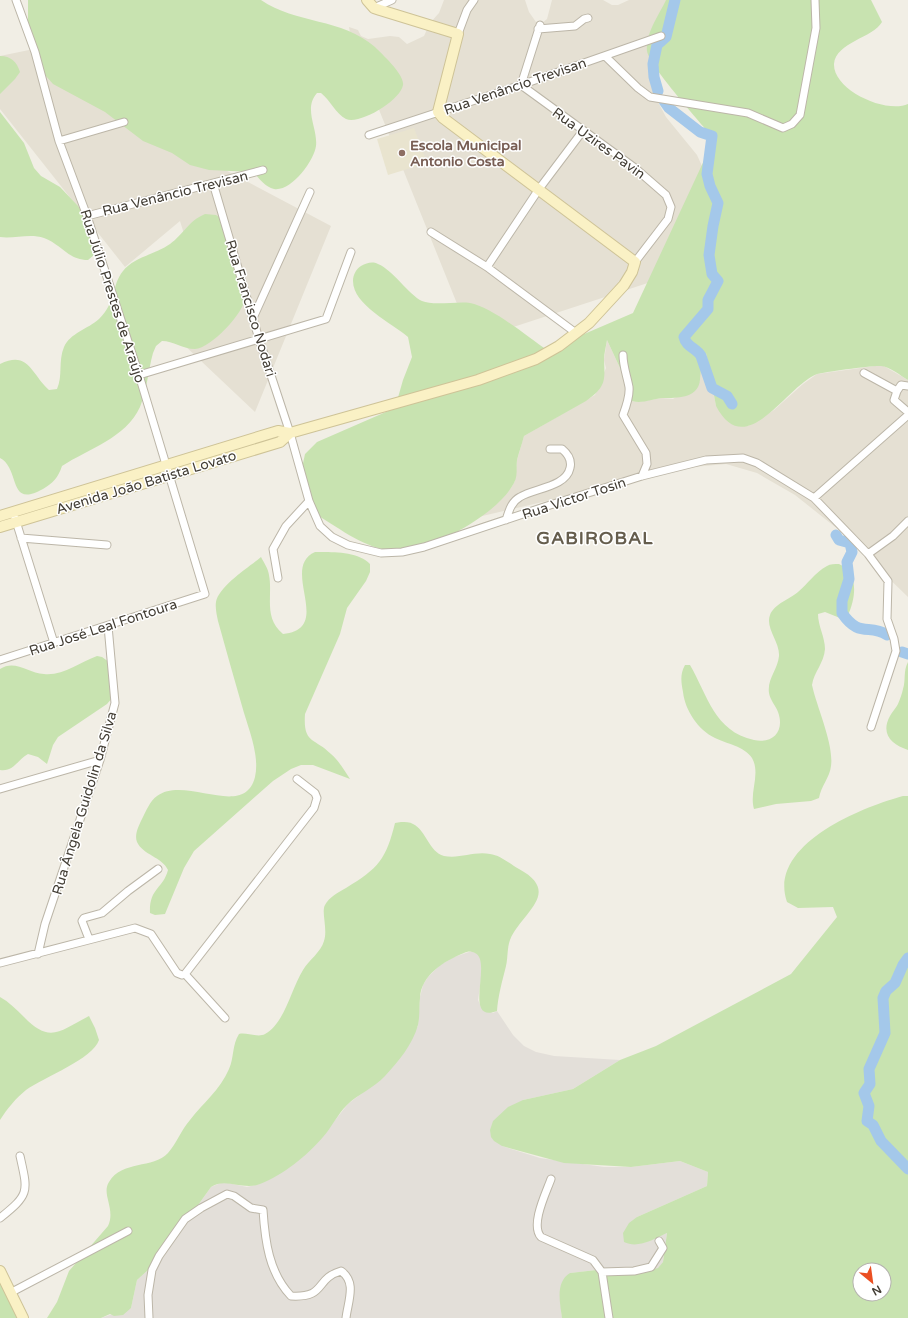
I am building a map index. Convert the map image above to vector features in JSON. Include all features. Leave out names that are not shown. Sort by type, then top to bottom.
[{"type":"street","name":"Rua Júlio Prestes de Araújo","points":[[16,0],[35,52],[59,141],[87,216],[139,375],[205,594]]},
{"type":"street","points":[[367,0],[374,8],[458,34]]},
{"type":"street","points":[[374,8],[392,0]]},
{"type":"street","points":[[474,0],[467,10],[458,34],[438,112],[443,118],[635,262]]},
{"type":"street","points":[[605,56],[638,88],[650,97],[748,113],[783,128],[792,124],[800,115],[816,28],[815,0]]},
{"type":"street","points":[[521,85],[539,27],[575,26],[584,19],[588,18]]},
{"type":"street","name":"Rua Venâncio Trevisan","points":[[369,135],[521,85],[661,36]]},
{"type":"street","name":"Rua Uzires Pavin","points":[[521,85],[582,132],[635,168],[666,194],[671,207],[668,219],[635,262]]},
{"type":"street","points":[[59,141],[124,122]]},
{"type":"street","points":[[487,267],[539,189],[582,132]]},
{"type":"street","name":"Rua Venâncio Trevisan","points":[[87,216],[263,170]]},
{"type":"street","name":"Rua Francisco Nodari","points":[[213,183],[259,339],[290,433]]},
{"type":"street","points":[[253,318],[310,192]]},
{"type":"street","points":[[431,232],[487,267],[576,333]]},
{"type":"street","points":[[139,375],[326,318],[351,252]]},
{"type":"street","name":"Avenida João Batista Lovato","points":[[0,527],[14,517],[168,470],[280,442],[290,433],[478,380],[536,359],[560,346],[605,307],[624,285],[632,272],[635,262]]},
{"type":"street","points":[[623,355],[623,362],[629,388],[627,405],[623,415],[646,453],[647,464],[642,476]]},
{"type":"street","points":[[864,373],[896,391]]},
{"type":"street","points":[[814,498],[908,414],[894,400],[896,391],[901,385],[908,386]]},
{"type":"street","name":"Rua Victor Tosin","points":[[290,433],[309,500],[320,526],[332,537],[348,545],[380,553],[402,552],[424,547],[642,476],[706,460],[738,457],[758,463],[814,498],[868,554],[888,581],[889,594],[887,619],[894,639],[896,651],[871,727]]},
{"type":"street","points":[[506,520],[511,506],[519,497],[564,479],[569,473],[571,465],[568,455],[562,449],[550,449]]},
{"type":"street","points":[[278,578],[274,549],[286,526],[309,500]]},
{"type":"street","name":"Avenida João Batista Lovato","points":[[0,516],[14,517]]},
{"type":"street","points":[[14,517],[54,643]]},
{"type":"street","points":[[868,554],[893,536],[908,521]]},
{"type":"street","points":[[21,538],[107,545]]},
{"type":"street","name":"Rua José Leal Fontoura","points":[[0,660],[205,594]]},
{"type":"street","name":"Rua Ângela Guidolin da Silva","points":[[38,954],[45,924],[100,760],[115,703],[108,626]]},
{"type":"street","points":[[0,790],[100,760]]},
{"type":"street","points":[[0,963],[135,928],[151,934],[177,973],[182,975],[186,974],[314,808],[318,798],[315,793],[297,779]]},
{"type":"street","points":[[89,939],[82,922],[84,918],[102,913],[128,891],[158,869]]},
{"type":"street","points":[[186,974],[225,1018]]},
{"type":"street","points":[[0,1218],[21,1200],[25,1193],[24,1176],[20,1156]]},
{"type":"street","points":[[551,1179],[539,1215],[536,1227],[537,1233],[541,1237],[593,1260],[602,1272],[609,1318]]},
{"type":"street","points":[[148,1318],[149,1284],[152,1270],[158,1256],[185,1219],[201,1208],[227,1194],[234,1196],[251,1208],[263,1210],[264,1230],[273,1270],[281,1285],[290,1296],[311,1295],[318,1290],[332,1273],[341,1271],[347,1275],[351,1282],[346,1318]]},
{"type":"street","points":[[10,1293],[128,1231]]},
{"type":"street","points":[[602,1272],[634,1271],[651,1267],[663,1248],[659,1241]]},
{"type":"street","points":[[0,1271],[23,1318]]},
{"type":"shaded area","points":[[444,0],[525,0],[529,12],[536,22],[542,23],[547,19],[552,0],[603,0],[612,5],[618,5],[629,0],[676,0],[655,63],[651,82],[659,104],[666,117],[697,155],[706,175],[721,259],[474,340],[466,326],[351,40],[349,27],[358,30],[361,36],[368,39],[390,36],[399,37],[407,44],[424,36],[430,23],[439,13]]},
{"type":"shaded area","points":[[29,50],[76,61],[69,87],[331,226],[255,412],[182,343],[208,311],[180,221],[125,267],[0,109],[0,56]]},
{"type":"shaded area","name":"Escola Municipal Antonio Costa","points":[[414,128],[427,163],[388,175],[377,139]]},
{"type":"shaded area","points":[[607,340],[627,383],[628,393],[632,401],[638,402],[662,398],[673,399],[700,381],[699,371],[706,352],[716,406],[748,426],[774,410],[803,384],[817,374],[882,365],[908,380],[908,597],[839,530],[795,495],[757,473],[726,464],[693,467],[478,517],[496,504],[511,488],[515,481],[517,460],[524,436],[595,395],[606,368],[604,360]]},
{"type":"shaded area","points":[[472,951],[479,954],[482,960],[478,1000],[481,1007],[493,1013],[497,1011],[513,1035],[524,1046],[536,1052],[554,1056],[620,1060],[573,1089],[523,1100],[502,1146],[540,1158],[604,1167],[631,1167],[680,1161],[708,1172],[707,1186],[637,1217],[643,1243],[667,1233],[663,1262],[658,1269],[651,1270],[623,1267],[570,1273],[560,1298],[562,1318],[101,1318],[131,1308],[137,1280],[158,1261],[211,1187],[223,1182],[247,1187],[259,1184],[288,1168],[316,1144],[348,1104],[383,1077],[418,1026],[420,997],[423,985],[428,977],[440,965],[454,957]]},
{"type":"green space","points":[[28,0],[261,0],[275,8],[334,26],[362,38],[375,47],[397,70],[403,81],[403,85],[401,91],[388,104],[370,115],[352,120],[342,117],[321,93],[317,93],[311,106],[316,146],[311,159],[301,174],[294,181],[281,189],[274,189],[265,184],[253,172],[209,170],[190,165],[172,153],[143,141],[105,112],[53,84],[45,75],[28,26]]},
{"type":"green space","points":[[666,0],[871,0],[882,22],[871,32],[841,50],[836,57],[834,64],[836,74],[842,83],[862,98],[887,106],[908,104],[908,380],[884,366],[817,374],[805,381],[766,416],[753,424],[740,427],[728,421],[716,406],[706,353],[702,363],[698,386],[691,394],[674,398],[662,398],[636,402],[632,401],[628,393],[627,383],[607,340],[604,357],[604,379],[601,387],[586,401],[524,436],[517,460],[515,480],[505,496],[476,520],[458,531],[420,547],[402,550],[387,550],[377,548],[358,540],[314,513],[302,468],[305,454],[317,442],[395,408],[403,380],[412,357],[408,337],[374,313],[359,298],[353,281],[356,270],[359,267],[367,263],[376,263],[384,267],[412,294],[422,301],[432,303],[470,303],[489,310],[547,350],[633,313],[714,139],[666,81],[650,58],[647,51],[650,31]]},
{"type":"green space","points":[[0,56],[13,60],[20,72],[0,94]]},
{"type":"green space","points":[[0,112],[24,143],[34,168],[41,176],[60,187],[78,206],[92,229],[96,245],[94,255],[88,260],[70,255],[44,238],[28,236],[0,237]]},
{"type":"green space","points":[[205,214],[216,215],[225,221],[245,298],[239,312],[226,329],[202,347],[191,349],[162,341],[156,346],[153,353],[140,407],[134,418],[126,427],[106,442],[62,466],[57,477],[47,487],[32,494],[24,494],[19,491],[11,470],[0,458],[0,364],[10,360],[24,362],[49,390],[57,389],[60,379],[61,358],[64,347],[70,338],[95,322],[105,312],[109,306],[119,277],[123,271],[133,262],[170,244],[194,220]]},
{"type":"green space","points":[[315,552],[352,554],[370,564],[370,572],[366,581],[347,608],[340,634],[305,714],[306,731],[308,735],[334,757],[350,779],[313,765],[301,765],[291,769],[273,781],[194,851],[184,868],[165,914],[155,915],[150,913],[150,905],[154,893],[163,881],[168,870],[161,862],[144,850],[136,839],[138,827],[152,801],[157,796],[169,791],[183,790],[213,795],[239,795],[249,789],[255,777],[255,751],[217,617],[216,602],[218,596],[228,584],[261,557],[269,575],[270,606],[273,621],[283,634],[298,630],[305,621],[306,610],[302,571],[305,560]]},
{"type":"green space","points":[[839,564],[850,573],[853,579],[853,601],[848,615],[840,618],[825,612],[818,614],[825,649],[823,659],[812,685],[830,747],[831,766],[829,774],[819,798],[811,801],[776,804],[754,809],[753,796],[755,770],[752,758],[740,748],[715,738],[703,730],[693,719],[684,699],[681,681],[683,668],[685,665],[690,665],[714,711],[730,729],[754,740],[761,741],[772,738],[776,735],[780,725],[780,719],[770,696],[769,688],[777,665],[779,651],[769,625],[770,615],[775,608],[782,602],[795,595],[822,569],[830,565]]},
{"type":"green space","points":[[97,656],[102,657],[109,662],[113,697],[107,704],[58,737],[53,745],[47,764],[38,757],[28,754],[9,769],[0,770],[0,669],[11,665],[38,673],[51,674],[65,671]]},
{"type":"green space","points":[[908,662],[908,750],[897,745],[889,738],[886,728],[887,722],[902,695]]},
{"type":"green space","points":[[908,796],[908,1318],[562,1318],[560,1287],[565,1277],[570,1273],[623,1267],[651,1270],[658,1268],[663,1262],[667,1233],[640,1244],[629,1244],[624,1242],[623,1233],[629,1223],[637,1217],[707,1186],[708,1172],[680,1161],[631,1167],[564,1163],[502,1146],[491,1137],[490,1130],[493,1121],[508,1107],[523,1100],[573,1089],[620,1060],[656,1046],[791,974],[837,917],[833,907],[798,908],[787,902],[785,882],[791,863],[804,846],[822,832],[843,819],[885,801]]},
{"type":"green space","points":[[395,823],[410,823],[417,827],[439,854],[450,857],[478,853],[494,855],[505,860],[532,878],[538,886],[538,895],[535,903],[515,930],[508,946],[507,963],[499,994],[497,1011],[487,1013],[481,1009],[479,1000],[481,967],[480,958],[475,953],[465,952],[449,960],[435,970],[424,982],[421,990],[419,1018],[416,1032],[413,1039],[395,1065],[381,1080],[347,1105],[323,1137],[310,1151],[277,1176],[260,1184],[247,1186],[223,1183],[211,1187],[158,1261],[137,1280],[131,1308],[123,1315],[114,1316],[110,1314],[101,1318],[47,1318],[57,1302],[69,1271],[108,1226],[110,1220],[110,1208],[107,1197],[107,1187],[109,1182],[122,1170],[154,1161],[162,1158],[168,1153],[187,1124],[225,1077],[231,1065],[235,1043],[239,1034],[262,1035],[272,1029],[278,1022],[303,970],[318,952],[324,941],[325,905],[334,895],[357,881],[380,862],[388,846]]},
{"type":"green space","points":[[0,997],[33,1025],[48,1033],[63,1030],[89,1016],[99,1040],[88,1054],[78,1061],[26,1090],[12,1104],[0,1120]]},
{"type":"green space","points":[[0,1272],[19,1318],[0,1318]]},
{"type":"waterway","points":[[658,91],[654,77],[653,64],[657,45],[666,37],[675,0]]},
{"type":"waterway","points":[[664,101],[669,108],[700,132],[712,136],[707,174],[710,186],[718,203],[709,255],[712,274],[718,281],[708,300],[708,309],[684,337],[687,343],[701,356],[712,388],[727,396],[732,404]]},
{"type":"waterway","points":[[836,535],[839,540],[850,543],[852,552],[847,562],[849,579],[842,601],[842,613],[854,626],[875,630],[887,635]]},
{"type":"waterway","points":[[902,652],[908,654]]},
{"type":"waterway","points":[[908,958],[903,965],[895,983],[886,991],[883,998],[885,1033],[869,1069],[870,1084],[864,1093],[869,1106],[867,1121],[873,1125],[881,1141],[908,1169]]},
{"type":"place","name":"Escola Municipal Antonio Costa","points":[[402,153]]},
{"type":"district","name":"GABIROBAL","points":[[595,538]]}]
